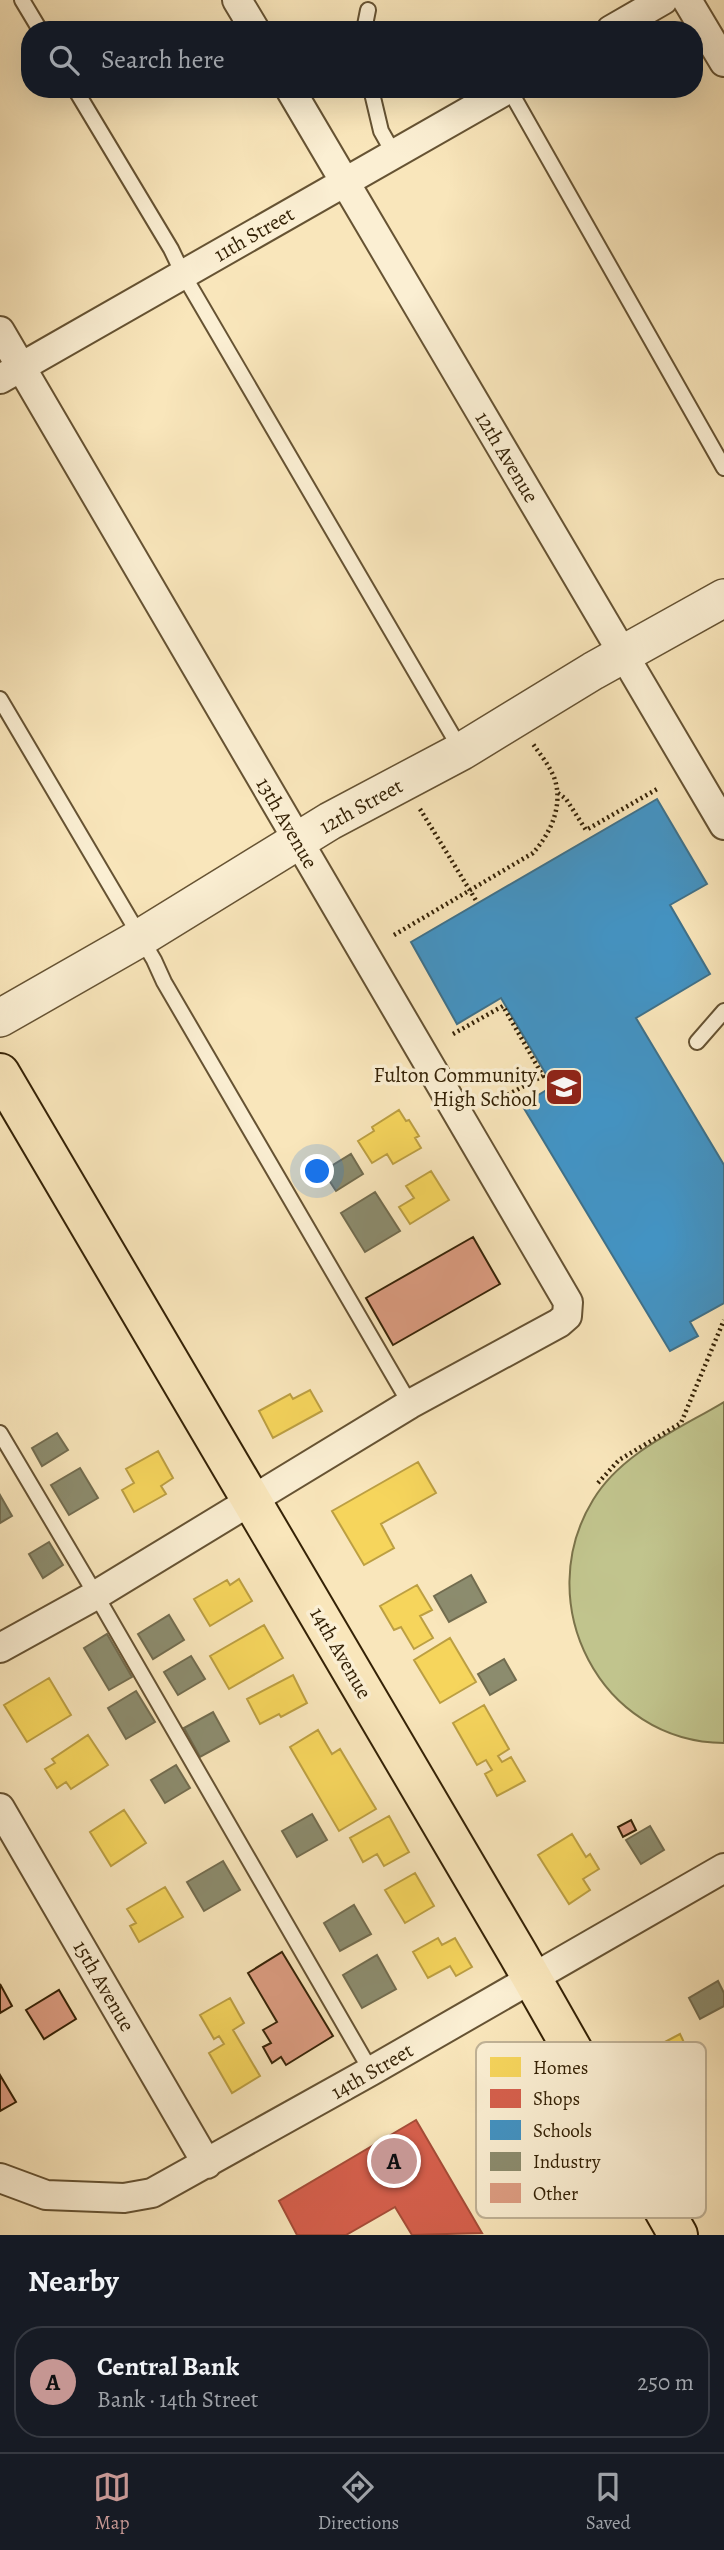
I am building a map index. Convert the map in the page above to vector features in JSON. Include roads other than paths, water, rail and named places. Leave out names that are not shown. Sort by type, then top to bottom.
[{"type":"main road","name":"14th Avenue","points":[[0,1073],[568,2042]]},
{"type":"main road","name":"14th Avenue","points":[[668,2218],[678,2235]]},
{"type":"street","points":[[237,0],[250,21]]},
{"type":"street","points":[[627,21],[663,0]]},
{"type":"street","points":[[687,0],[700,21]]},
{"type":"street","points":[[703,27],[724,62]]},
{"type":"street","name":"12th Avenue","points":[[295,98],[724,825]]},
{"type":"street","name":"11th Street","points":[[11,374],[492,98]]},
{"type":"street","name":"13th Avenue","points":[[0,331],[11,374],[299,842],[568,1302],[567,1316],[559,1323],[410,1404]]},
{"type":"street","name":"12th Street","points":[[0,1018],[140,938],[330,821],[462,751],[724,598]]},
{"type":"street","points":[[0,1648],[96,1595],[410,1404]]},
{"type":"street","name":"15th Avenue","points":[[0,1808],[208,2164]]},
{"type":"street","name":"14th Street","points":[[0,2178],[46,2195],[124,2198],[152,2193],[208,2164],[724,1868]]},
{"type":"lane","points":[[22,0],[35,21]]},
{"type":"lane","points":[[366,21],[368,10]]},
{"type":"lane","points":[[80,98],[462,751]]},
{"type":"lane","points":[[373,98],[381,131],[394,154]]},
{"type":"lane","points":[[513,98],[724,468]]},
{"type":"lane","points":[[0,699],[410,1404]]},
{"type":"lane","points":[[697,1042],[724,1011]]},
{"type":"lane","points":[[0,1433],[371,2071]]},
{"type":"place","name":"Fulton Community High School","points":[[564,1087]]},
{"type":"place","name":"Central Bank","points":[[394,2161]]}]
